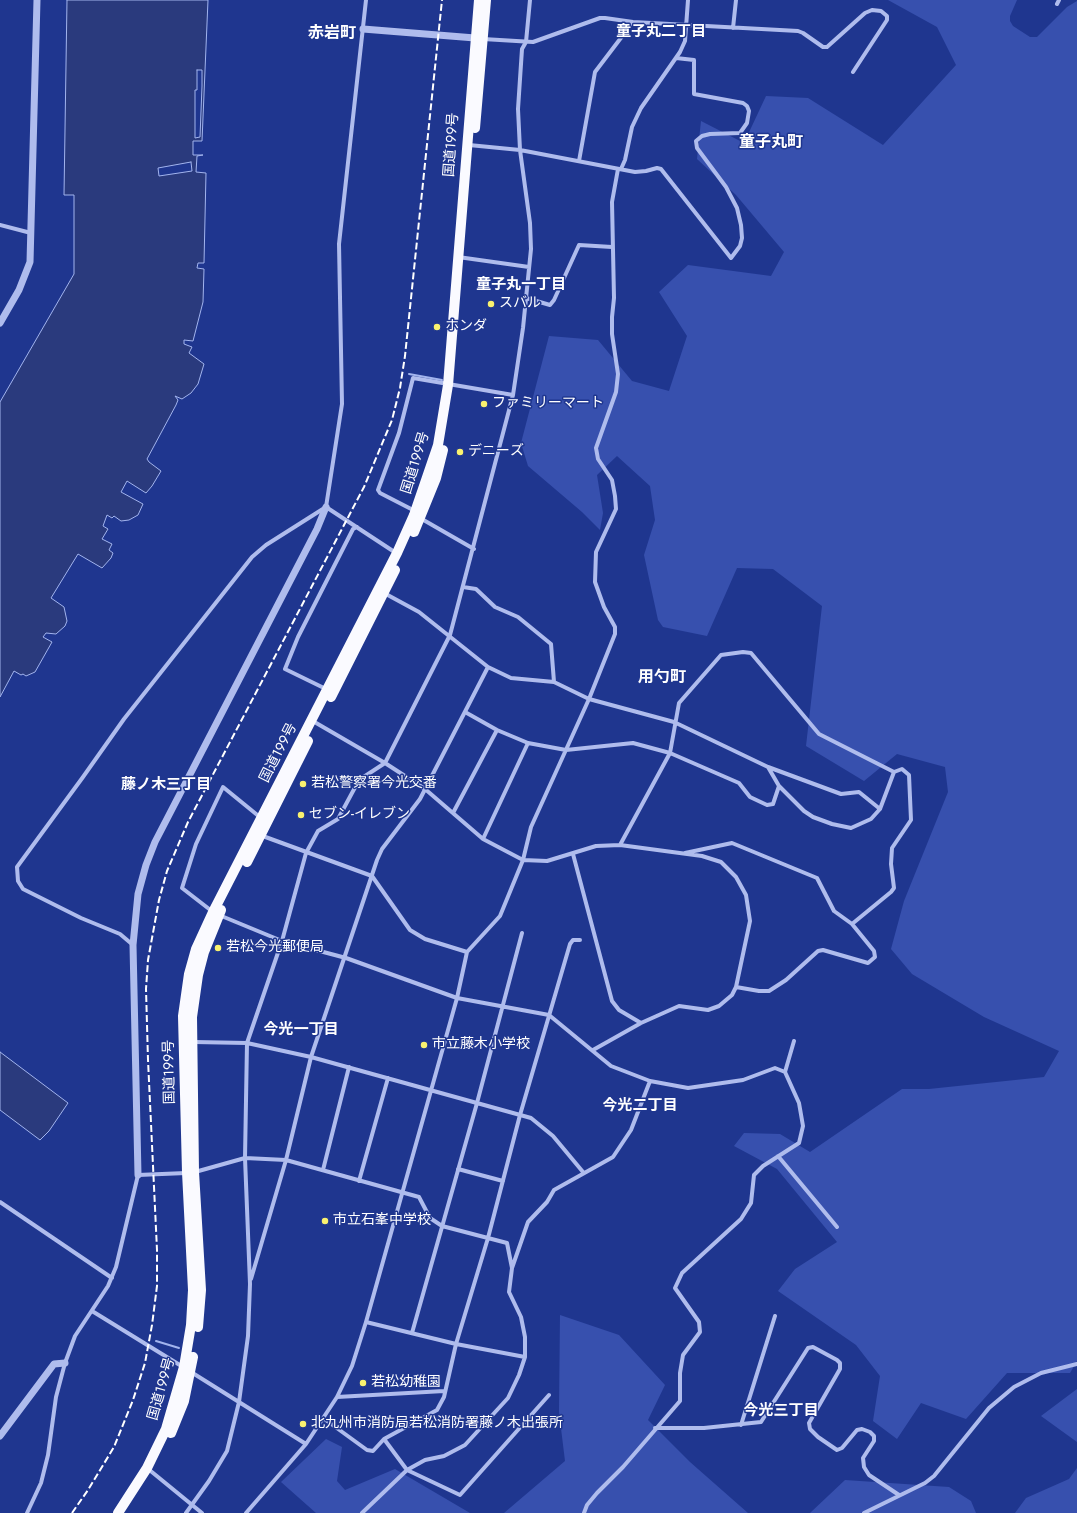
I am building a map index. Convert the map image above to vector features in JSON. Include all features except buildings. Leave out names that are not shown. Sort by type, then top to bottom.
[{"type":"highway","name":"国道199号","points":[[126,1513],[150,1470],[187,1369],[194,1290],[187,1042],[183,1016],[190,974],[196,950],[258,834],[417,515],[438,445],[452,385],[478,38],[478,0]]},
{"type":"highway","name":"国道199号","points":[[478,38],[486,0]]},
{"type":"highway","name":"国道199号","points":[[258,834],[261,819],[314,722],[327,689],[380,591],[396,554],[417,515]]},
{"type":"highway","name":"国道199号","points":[[118,1513],[150,1470]]},
{"type":"street","points":[[0,323],[19,290],[30,262],[37,0]]},
{"type":"street","points":[[27,1513],[41,1483],[48,1455],[56,1397],[65,1363],[75,1336],[112,1278],[119,1256],[138,1175],[133,945],[138,894],[155,842],[317,530],[326,507],[342,404],[338,244],[366,0]]},
{"type":"street","points":[[186,1513],[226,1451],[239,1402],[248,1336],[250,1284],[245,1158],[247,1043],[282,941],[306,853],[318,831],[338,819],[359,780],[385,763],[450,636],[474,549],[513,395],[531,249],[530,223],[520,150],[518,109],[522,49],[526,42],[530,0]]},
{"type":"street","points":[[246,1513],[306,1444],[337,1397],[352,1366],[366,1322],[457,998],[468,952],[500,916],[523,860],[531,827],[589,699],[616,631],[597,590],[595,582],[596,552],[603,534],[616,509],[612,480],[598,459],[596,448],[616,392],[618,374],[612,334],[614,298],[612,202],[619,169],[625,160],[632,127],[641,108],[676,58],[685,41],[688,0]]},
{"type":"street","points":[[733,28],[736,0]]},
{"type":"street","points":[[363,29],[533,42],[600,18],[633,22],[798,31],[823,47],[827,47],[865,13],[872,10],[881,11],[887,16],[887,20],[853,72]]},
{"type":"street","points":[[579,161],[595,72],[633,22]]},
{"type":"street","points":[[470,145],[520,150],[635,172],[657,168],[661,169],[731,258],[737,252],[742,238],[737,208],[726,187],[697,148],[696,141],[702,136],[710,134],[740,133],[747,124],[749,111],[747,106],[743,103],[694,94],[694,60],[676,58]]},
{"type":"street","points":[[0,225],[31,233]]},
{"type":"street","points":[[526,298],[550,305],[554,300],[578,245],[612,247]]},
{"type":"street","points":[[461,257],[529,267]]},
{"type":"street","points":[[474,549],[380,493],[378,490],[399,433],[413,378],[513,395]]},
{"type":"street","points":[[326,507],[396,554]]},
{"type":"street","points":[[133,945],[120,934],[81,918],[23,889],[18,881],[16,867],[124,719],[252,557],[266,545],[326,507]]},
{"type":"street","points":[[327,689],[285,669],[298,637],[353,530],[357,527]]},
{"type":"street","points":[[463,587],[476,589],[495,607],[518,617],[551,644],[554,682]]},
{"type":"street","points":[[380,591],[419,612],[488,667],[511,678],[554,682],[589,699],[674,722],[768,767],[841,794],[859,792],[880,810]]},
{"type":"street","points":[[620,844],[670,753],[674,722],[679,703],[721,655],[743,652],[751,653],[819,734],[894,772],[902,769],[909,775],[911,820],[892,848],[891,864],[894,888],[852,924]]},
{"type":"street","points":[[250,1284],[286,1160],[311,1057],[382,849],[420,799],[488,667]]},
{"type":"street","points":[[465,712],[497,730],[528,743],[566,750],[633,743],[670,753],[739,783],[750,798],[767,805],[773,804],[779,786]]},
{"type":"street","points":[[314,722],[385,763],[425,789],[483,839],[523,860],[547,861],[596,846],[620,844],[702,856],[721,862],[736,877],[746,895],[750,921],[736,987],[732,995],[719,1006],[708,1010],[679,1006],[640,1023],[592,1050]]},
{"type":"street","points":[[453,813],[497,730]]},
{"type":"street","points":[[483,839],[528,743]]},
{"type":"street","points":[[768,767],[779,786],[804,811],[813,817],[838,826],[851,828],[864,824],[880,810],[894,772]]},
{"type":"street","points":[[261,819],[223,787],[196,844],[182,888],[216,913],[282,941],[346,958],[457,998],[502,1005],[549,1015],[611,1066],[650,1081],[688,1088],[743,1080],[775,1068],[785,1072]]},
{"type":"street","points":[[258,834],[306,853],[372,876],[410,930],[425,938],[468,952]]},
{"type":"street","points":[[683,854],[732,843],[817,878],[834,911],[852,924],[874,951],[875,957],[868,963],[823,950],[818,951],[786,980],[769,991],[759,991],[736,987]]},
{"type":"street","points":[[573,854],[612,1001],[619,1010],[640,1023]]},
{"type":"street","points":[[412,1333],[477,1103],[522,933]]},
{"type":"street","points":[[323,1418],[367,1450],[373,1451],[384,1439],[437,1410],[444,1397],[444,1391],[456,1344],[488,1238],[520,1115],[570,944],[573,940],[580,940]]},
{"type":"street","points":[[584,1513],[587,1505],[597,1493],[623,1467],[655,1428],[680,1401],[680,1373],[684,1355],[700,1332],[699,1322],[675,1288],[682,1274],[741,1219],[751,1203],[754,1175],[778,1156],[799,1143],[803,1126],[799,1103],[785,1072],[794,1041]]},
{"type":"street","points":[[187,1042],[247,1043],[311,1057],[531,1118],[547,1130],[583,1172]]},
{"type":"street","points":[[323,1170],[349,1067]]},
{"type":"street","points":[[358,1181],[388,1078]]},
{"type":"street","points":[[362,1513],[407,1470],[425,1460],[444,1456],[465,1445],[508,1398],[519,1375],[525,1357],[525,1337],[521,1317],[509,1292],[512,1268],[528,1222],[547,1202],[554,1190],[583,1172],[613,1157],[631,1130],[650,1081]]},
{"type":"street","points":[[778,1156],[836,1227]]},
{"type":"street","points":[[138,1175],[190,1172],[245,1158],[286,1160],[418,1197],[430,1218],[442,1226],[507,1243],[512,1268]]},
{"type":"street","points":[[458,1169],[503,1181]]},
{"type":"street","points":[[0,1202],[112,1278]]},
{"type":"street","points":[[92,1311],[306,1444]]},
{"type":"street","points":[[741,1425],[775,1316]]},
{"type":"street","points":[[366,1322],[456,1344],[525,1357]]},
{"type":"street","points":[[655,1428],[704,1428],[761,1422],[808,1348],[813,1347],[837,1360],[840,1363],[840,1369],[809,1423],[810,1429],[837,1450],[842,1448],[857,1430],[862,1429],[870,1432],[874,1436],[874,1441],[863,1458],[864,1467],[868,1475],[899,1495]]},
{"type":"street","points":[[0,1436],[54,1364],[65,1363]]},
{"type":"street","points":[[864,1513],[925,1483],[934,1476],[989,1408],[1007,1392],[1041,1374],[1077,1364]]},
{"type":"street","points":[[337,1397],[444,1391]]},
{"type":"street","points":[[384,1439],[407,1470],[460,1495],[549,1395]]},
{"type":"street","points":[[150,1470],[202,1513]]},
{"type":"shaded area","points":[[67,0],[208,0],[202,141],[193,141],[193,155],[203,155],[197,156],[196,172],[206,173],[204,263],[198,263],[197,268],[204,269],[203,302],[193,341],[184,340],[184,344],[192,347],[189,353],[204,364],[198,384],[191,393],[182,399],[175,396],[178,400],[176,405],[147,459],[161,471],[152,486],[146,493],[127,481],[121,492],[143,504],[138,515],[129,520],[121,521],[114,516],[112,518],[107,515],[103,526],[108,529],[102,539],[112,544],[109,550],[113,553],[111,558],[102,568],[78,554],[51,598],[64,607],[67,621],[65,626],[56,634],[46,633],[43,637],[52,642],[35,672],[26,676],[14,671],[0,697],[0,402],[74,274],[74,195],[64,195]],"holes":[[[197,70],[202,70],[202,86],[200,137],[195,138],[195,90],[197,90]],[[191,162],[192,171],[159,176],[158,168]]]},
{"type":"shaded area","points":[[888,0],[1017,0],[1010,16],[1010,21],[1013,26],[1030,37],[1037,37],[1067,7],[1077,1],[1077,1361],[1070,1373],[1007,1373],[966,1419],[921,1403],[897,1439],[873,1421],[880,1376],[856,1345],[778,1291],[795,1269],[837,1242],[777,1169],[734,1146],[744,1133],[780,1134],[810,1152],[902,1089],[929,1089],[1044,1077],[1059,1051],[984,1017],[912,974],[891,949],[904,901],[948,792],[945,767],[897,754],[864,781],[806,746],[822,606],[773,569],[737,568],[707,636],[663,627],[658,620],[644,555],[655,520],[650,486],[617,456],[597,475],[603,513],[600,530],[582,512],[528,466],[521,443],[549,336],[598,340],[632,381],[669,391],[687,336],[659,292],[688,265],[771,276],[784,252],[736,195],[697,159],[701,121],[744,143],[766,96],[808,98],[883,145],[956,65],[937,27]]},
{"type":"shaded area","points":[[0,1052],[68,1103],[49,1131],[40,1140],[0,1110]]},
{"type":"shaded area","points":[[560,1315],[619,1335],[665,1385],[648,1420],[690,1462],[748,1513],[504,1513],[565,1461],[559,1412]]},
{"type":"shaded area","points":[[1077,1389],[1077,1442],[1041,1416]]},
{"type":"shaded area","points":[[326,1439],[342,1447],[337,1481],[345,1490],[395,1469],[470,1513],[316,1513],[281,1482]]},
{"type":"shaded area","points":[[1077,1468],[1077,1513],[1015,1513],[1026,1498],[1069,1479]]},
{"type":"shaded area","points":[[845,1480],[949,1487],[971,1501],[976,1513],[810,1513]]},
{"type":"waterway","points":[[409,374],[442,380]]},
{"type":"waterway","points":[[156,1341],[179,1348]]},
{"type":"railway","points":[[72,1513],[114,1447],[133,1400],[145,1363],[152,1325],[157,1286],[157,1250],[146,989],[148,960],[159,900],[167,871],[188,822],[364,487],[392,420],[400,388],[405,356],[442,0]]},
{"type":"place","name":"スバル","points":[[491,304]]},
{"type":"place","name":"ホンダ","points":[[437,327]]},
{"type":"place","name":"ファミリーマート","points":[[484,404]]},
{"type":"place","name":"デニーズ","points":[[460,452]]},
{"type":"place","name":"若松警察署今光交番","points":[[303,784]]},
{"type":"place","name":"セブン-イレブン","points":[[301,815]]},
{"type":"place","name":"若松今光郵便局","points":[[218,948]]},
{"type":"place","name":"市立藤木小学校","points":[[424,1045]]},
{"type":"place","name":"市立石峯中学校","points":[[325,1221]]},
{"type":"place","name":"若松幼稚園","points":[[363,1383]]},
{"type":"place","name":"北九州市消防局若松消防署藤ノ木出張所","points":[[303,1424]]},
{"type":"district","name":"童子丸二丁目","points":[[661,32]]},
{"type":"district","name":"赤岩町","points":[[332,34]]},
{"type":"district","name":"童子丸町","points":[[771,143]]},
{"type":"district","name":"童子丸一丁目","points":[[521,285]]},
{"type":"district","name":"用勺町","points":[[662,678]]},
{"type":"district","name":"藤ノ木三丁目","points":[[166,785]]},
{"type":"district","name":"今光一丁目","points":[[301,1030]]},
{"type":"district","name":"今光二丁目","points":[[640,1106]]},
{"type":"district","name":"今光三丁目","points":[[781,1411]]}]
